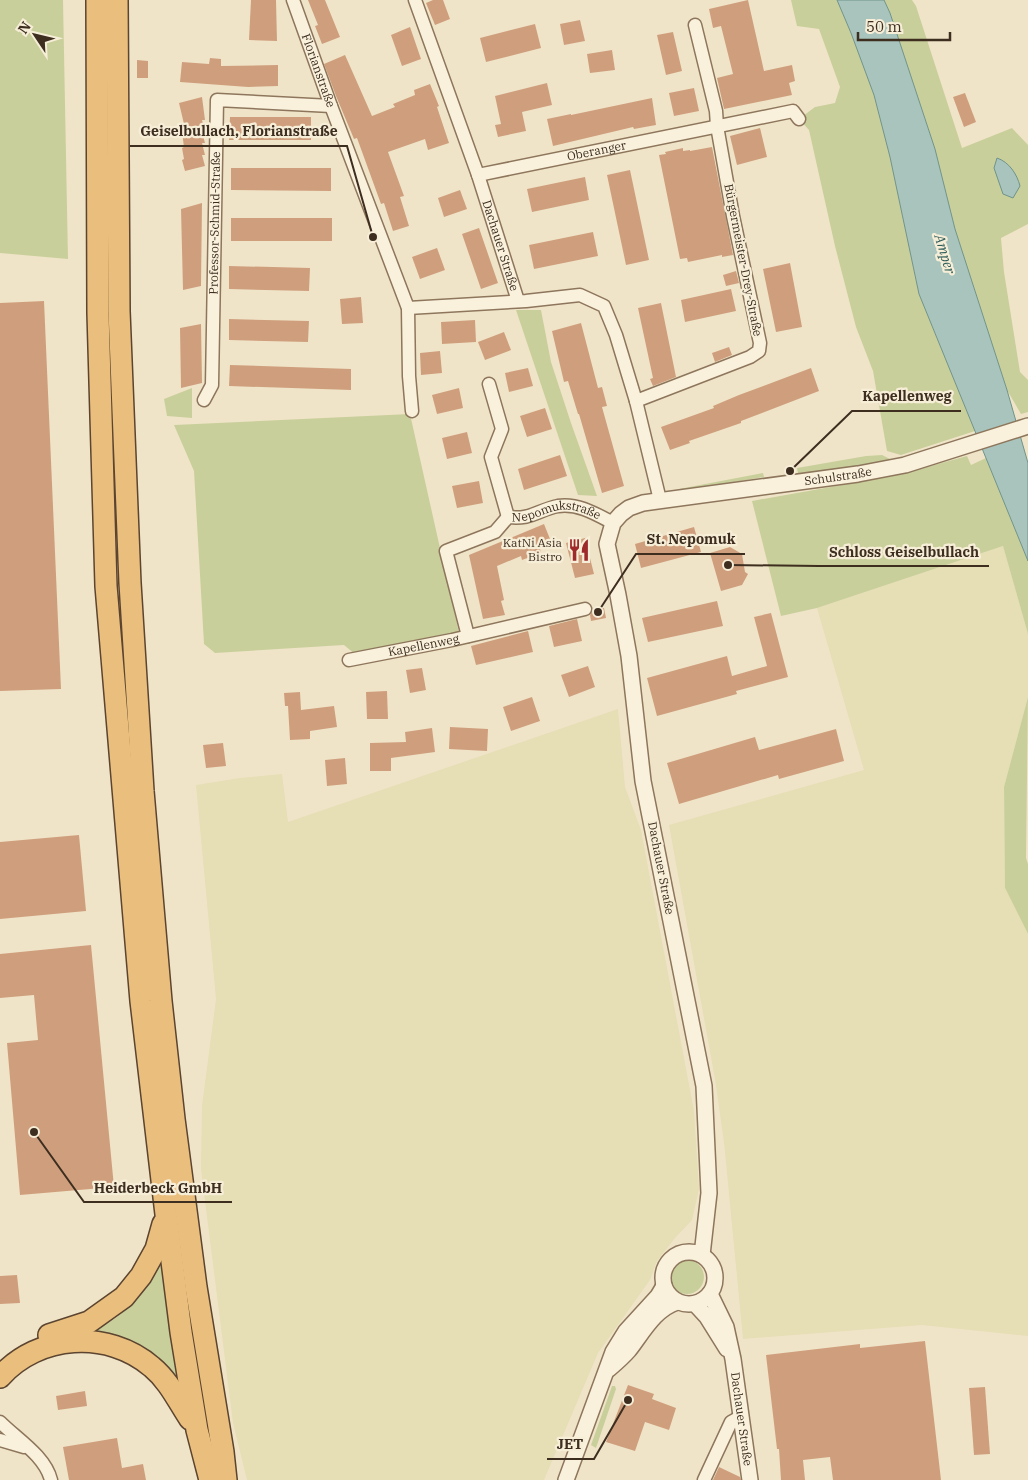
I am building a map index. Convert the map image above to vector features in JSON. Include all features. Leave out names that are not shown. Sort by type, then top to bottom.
[{"type":"highway","points":[[97,0],[98,313],[106,586],[141,1001],[181,1332],[197,1430]]},
{"type":"highway","points":[[117,0],[120,311],[130,582],[143,791],[161,1001],[174,1119],[196,1287],[225,1474]]},
{"type":"highway","points":[[0,1359],[24,1344],[89,1322],[124,1297],[141,1276],[156,1249],[166,1214]]},
{"type":"highway","points":[[0,1378],[13,1364],[29,1354],[44,1347],[64,1342],[85,1341],[125,1350],[152,1367],[166,1381],[225,1474]]},
{"type":"street","name":"Florianstraße","points":[[293,0],[408,308],[409,376],[412,411]]},
{"type":"street","name":"Dachauer Straße","points":[[415,0],[478,175],[518,301],[580,295],[604,306],[616,335],[636,402],[660,500]]},
{"type":"street","points":[[696,25],[716,111],[717,126]]},
{"type":"street","name":"Professor-Schmid-Straße","points":[[204,400],[212,385],[217,100],[331,106]]},
{"type":"street","name":"Oberanger","points":[[478,175],[793,111],[799,119]]},
{"type":"street","name":"Bürgermeister-Drey-Straße","points":[[636,402],[750,357],[759,351],[760,343],[733,216],[717,126]]},
{"type":"street","points":[[408,308],[518,301]]},
{"type":"street","points":[[489,384],[502,429],[491,457],[508,517]]},
{"type":"street","name":"Schulstraße","points":[[613,523],[621,514],[642,503],[858,474],[905,465],[1028,426]]},
{"type":"street","name":"Nepomukstraße","points":[[468,636],[446,551],[495,532],[508,517],[521,519],[556,506],[569,505],[582,508],[613,523]]},
{"type":"street","name":"Dachauer Straße","points":[[613,523],[607,544],[626,641],[643,780],[704,1086],[709,1192],[696,1254]]},
{"type":"street","name":"Kapellenweg","points":[[349,660],[585,610]]},
{"type":"street","points":[[681,1253],[696,1254],[709,1261],[714,1268],[714,1286],[710,1294],[701,1302],[686,1304],[677,1302],[671,1298],[664,1286],[664,1270],[668,1262],[681,1253]]},
{"type":"street","points":[[566,1480],[613,1352],[626,1331],[658,1296],[664,1286]]},
{"type":"street","name":"Dachauer Straße","points":[[710,1294],[726,1327],[734,1359],[740,1417],[750,1480]]},
{"type":"street","points":[[606,1372],[628,1351],[666,1305],[677,1302]]},
{"type":"street","name":"Dachauer Straße","points":[[695,1304],[707,1316],[734,1359]]},
{"type":"street","points":[[704,1480],[731,1422],[740,1417]]},
{"type":"street","points":[[0,1422],[47,1469],[51,1480]]},
{"type":"street","points":[[0,1440],[29,1449]]},
{"type":"shaded area","points":[[1003,546],[1028,634],[1028,697],[1004,787],[1005,888],[1028,934],[1028,1336],[922,1325],[743,1339],[724,1142],[715,1079],[669,825],[864,770],[817,608]]},
{"type":"shaded area","points":[[618,709],[625,787],[641,830],[694,1111],[699,1189],[692,1220],[657,1261],[650,1280],[598,1353],[544,1480],[247,1480],[233,1423],[201,1169],[202,1106],[216,999],[196,785],[282,774],[288,822]]},
{"type":"green space","points":[[0,0],[63,0],[68,259],[0,253]]},
{"type":"green space","points":[[791,0],[837,0],[874,95],[890,157],[919,294],[975,431],[901,455],[887,451],[873,371],[856,327],[835,246],[809,130],[799,119],[815,107],[835,103],[840,87],[819,29],[797,26]]},
{"type":"green space","points":[[884,0],[912,0],[916,6],[962,148],[1012,128],[1028,145],[1028,224],[1001,238],[1004,272],[1020,372],[1028,380],[1028,412],[1021,414],[1007,390],[955,229],[935,149]]},
{"type":"green space","points":[[516,310],[541,310],[551,362],[597,496],[578,495]]},
{"type":"green space","points":[[192,388],[192,418],[167,416],[164,399]]},
{"type":"green space","points":[[410,414],[459,633],[356,655],[344,645],[215,653],[204,644],[194,471],[174,425]]},
{"type":"green space","points":[[882,455],[894,461],[822,472],[798,473],[797,468],[866,456]]},
{"type":"green space","points":[[967,456],[971,465],[986,458],[1028,561],[1028,634],[1003,546],[817,608],[781,616],[752,501],[898,475]]},
{"type":"green space","points":[[763,473],[764,477],[679,491],[679,489]]},
{"type":"green space","points":[[1028,697],[1026,858],[1028,864],[1028,934],[1005,888],[1004,787]]},
{"type":"green space","points":[[166,1243],[184,1392],[87,1332],[103,1326],[116,1318],[137,1297]]},
{"type":"green space","points":[[687,1260],[699,1265],[704,1277],[699,1289],[687,1294],[675,1289],[670,1277],[675,1265]]},
{"type":"green space","points":[[612,1386],[615,1386],[616,1389],[596,1448],[591,1445]]},
{"type":"water","name":"Amper","points":[[837,0],[884,0],[890,13],[935,149],[955,229],[1007,390],[1028,463],[1028,561],[919,294],[890,157],[874,95]]},
{"type":"water","points":[[997,158],[1009,165],[1019,182],[1020,186],[1013,198],[1003,194],[994,168]]},
{"type":"building","points":[[251,0],[276,0],[277,41],[249,40]]},
{"type":"building","points":[[308,0],[325,0],[340,37],[322,44],[315,26],[318,25]]},
{"type":"building","points":[[433,0],[443,0],[450,19],[435,25],[426,3]]},
{"type":"building","points":[[748,0],[764,71],[792,65],[795,81],[789,83],[792,95],[724,109],[717,78],[733,74],[721,26],[713,28],[709,9]]},
{"type":"building","points":[[580,20],[585,41],[564,45],[560,24]]},
{"type":"building","points":[[535,24],[541,48],[486,62],[480,38]]},
{"type":"building","points":[[410,27],[421,59],[402,66],[391,35]]},
{"type":"building","points":[[673,32],[682,71],[666,75],[657,35]]},
{"type":"building","points":[[612,50],[615,70],[590,73],[587,54]]},
{"type":"building","points":[[345,55],[372,116],[395,107],[393,104],[415,95],[414,90],[430,84],[439,106],[437,107],[449,143],[428,150],[425,139],[388,152],[404,196],[400,197],[409,226],[393,231],[384,203],[381,204],[357,138],[354,139],[324,64]]},
{"type":"building","points":[[210,58],[221,59],[221,66],[278,65],[278,86],[248,87],[180,82],[182,62],[209,64]]},
{"type":"building","points":[[137,60],[148,61],[148,78],[137,78]]},
{"type":"building","points":[[547,83],[552,105],[522,112],[526,131],[498,137],[495,125],[501,124],[495,96]]},
{"type":"building","points":[[694,88],[699,111],[674,116],[669,93]]},
{"type":"building","points":[[965,93],[976,122],[964,127],[953,97]]},
{"type":"building","points":[[202,97],[205,120],[202,120],[205,131],[202,132],[205,143],[202,143],[205,155],[202,155],[205,166],[185,171],[182,160],[184,159],[182,148],[184,147],[181,125],[184,124],[179,103]]},
{"type":"building","points":[[652,98],[656,125],[634,129],[633,127],[553,146],[547,119]]},
{"type":"building","points":[[230,117],[311,117],[311,140],[229,140]]},
{"type":"building","points":[[760,128],[767,157],[737,165],[730,136]]},
{"type":"building","points":[[712,147],[733,255],[722,257],[722,255],[688,262],[687,258],[680,259],[659,155],[683,148],[683,151],[690,151]]},
{"type":"building","points":[[231,168],[331,168],[331,191],[231,190]]},
{"type":"building","points":[[630,170],[649,260],[626,265],[607,175]]},
{"type":"building","points":[[585,177],[589,200],[532,212],[527,189]]},
{"type":"building","points":[[460,190],[467,209],[444,217],[438,198]]},
{"type":"building","points":[[202,203],[201,286],[183,290],[181,209]]},
{"type":"building","points":[[231,218],[332,218],[332,241],[231,241]]},
{"type":"building","points":[[479,228],[498,283],[481,289],[462,234]]},
{"type":"building","points":[[593,232],[598,256],[534,269],[529,245]]},
{"type":"building","points":[[437,248],[445,270],[420,279],[412,257]]},
{"type":"building","points":[[790,263],[802,327],[776,332],[763,269]]},
{"type":"building","points":[[229,266],[310,268],[309,291],[229,289]]},
{"type":"building","points":[[736,271],[739,283],[726,286],[723,275]]},
{"type":"building","points":[[731,289],[736,311],[685,322],[681,300]]},
{"type":"building","points":[[361,297],[363,323],[342,324],[340,299]]},
{"type":"building","points":[[44,301],[61,689],[0,691],[0,303]]},
{"type":"building","points":[[661,303],[676,377],[653,386],[650,379],[653,378],[638,308]]},
{"type":"building","points":[[229,319],[309,321],[308,342],[229,340]]},
{"type":"building","points":[[475,320],[476,342],[442,344],[441,322]]},
{"type":"building","points":[[581,323],[598,388],[602,387],[607,406],[602,407],[624,486],[602,493],[568,381],[564,382],[552,331]]},
{"type":"building","points":[[201,324],[202,383],[181,388],[180,328]]},
{"type":"building","points":[[504,332],[511,350],[485,360],[478,342]]},
{"type":"building","points":[[729,347],[732,355],[715,362],[712,353]]},
{"type":"building","points":[[440,351],[442,373],[421,375],[420,353]]},
{"type":"building","points":[[230,365],[351,369],[351,390],[229,386]]},
{"type":"building","points":[[528,368],[533,386],[509,392],[505,373]]},
{"type":"building","points":[[811,368],[819,391],[670,450],[661,427],[714,408],[713,406],[739,395]]},
{"type":"building","points":[[459,388],[463,408],[437,414],[432,395]]},
{"type":"building","points":[[545,408],[552,429],[527,437],[520,416]]},
{"type":"building","points":[[467,432],[472,453],[447,459],[442,438]]},
{"type":"building","points":[[560,455],[567,476],[524,490],[518,469]]},
{"type":"building","points":[[479,481],[483,503],[457,508],[452,486]]},
{"type":"building","points":[[544,524],[552,544],[540,549],[541,553],[522,560],[521,556],[497,566],[504,600],[501,601],[505,615],[483,619],[469,555]]},
{"type":"building","points":[[694,527],[701,552],[641,568],[635,544]]},
{"type":"building","points":[[585,538],[594,574],[575,578],[566,543]]},
{"type":"building","points":[[730,547],[742,554],[745,572],[748,574],[742,585],[721,591],[710,553]]},
{"type":"building","points":[[717,601],[723,626],[648,642],[642,618]]},
{"type":"building","points":[[604,608],[606,618],[591,621],[590,615],[593,610]]},
{"type":"building","points":[[771,613],[788,677],[736,691],[737,694],[657,716],[647,678],[727,656],[732,676],[767,666],[754,617]]},
{"type":"building","points":[[577,619],[582,641],[554,647],[549,626]]},
{"type":"building","points":[[528,631],[533,652],[476,665],[471,646]]},
{"type":"building","points":[[588,666],[595,687],[569,697],[561,675]]},
{"type":"building","points":[[422,668],[426,690],[410,693],[406,670]]},
{"type":"building","points":[[387,691],[388,719],[367,719],[366,692]]},
{"type":"building","points":[[300,692],[301,710],[334,706],[337,727],[310,731],[310,739],[290,740],[288,706],[285,706],[284,693]]},
{"type":"building","points":[[532,697],[540,721],[511,731],[503,707]]},
{"type":"building","points":[[450,727],[488,729],[487,751],[449,749]]},
{"type":"building","points":[[432,728],[435,752],[391,758],[391,771],[370,771],[370,743],[406,742],[405,732]]},
{"type":"building","points":[[836,729],[844,761],[779,779],[778,775],[679,804],[667,763],[755,737],[759,750]]},
{"type":"building","points":[[223,743],[226,766],[206,768],[203,745]]},
{"type":"building","points":[[345,758],[347,784],[327,786],[325,760]]},
{"type":"building","points":[[79,835],[86,911],[0,919],[0,842]]},
{"type":"building","points":[[91,945],[114,1187],[20,1195],[7,1043],[38,1040],[34,995],[0,998],[0,954]]},
{"type":"building","points":[[17,1275],[20,1303],[0,1304],[0,1276]]},
{"type":"building","points":[[925,1341],[941,1480],[833,1480],[830,1457],[803,1460],[805,1480],[781,1480],[779,1449],[777,1449],[766,1355],[860,1344],[860,1348]]},
{"type":"building","points":[[628,1385],[654,1394],[652,1399],[676,1408],[669,1430],[645,1422],[635,1451],[606,1442]]},
{"type":"building","points":[[985,1387],[990,1454],[974,1455],[969,1388]]},
{"type":"building","points":[[85,1391],[87,1406],[58,1410],[56,1396]]},
{"type":"building","points":[[117,1438],[122,1468],[143,1464],[146,1480],[69,1480],[63,1447]]},
{"type":"building","points":[[719,1467],[740,1477],[741,1480],[713,1480]]},
{"type":"place","name":"Geiselbullach, Florianstraße","points":[[373,237]]},
{"type":"place","name":"Kapellenweg","points":[[790,471]]},
{"type":"place","name":"KatNi Asia Bistro","points":[[579,550]]},
{"type":"place","name":"Schloss Geiselbullach","points":[[728,565]]},
{"type":"place","name":"St. Nepomuk","points":[[598,612]]},
{"type":"place","name":"Heiderbeck GmbH","points":[[34,1132]]},
{"type":"place","name":"JET","points":[[628,1400]]}]
